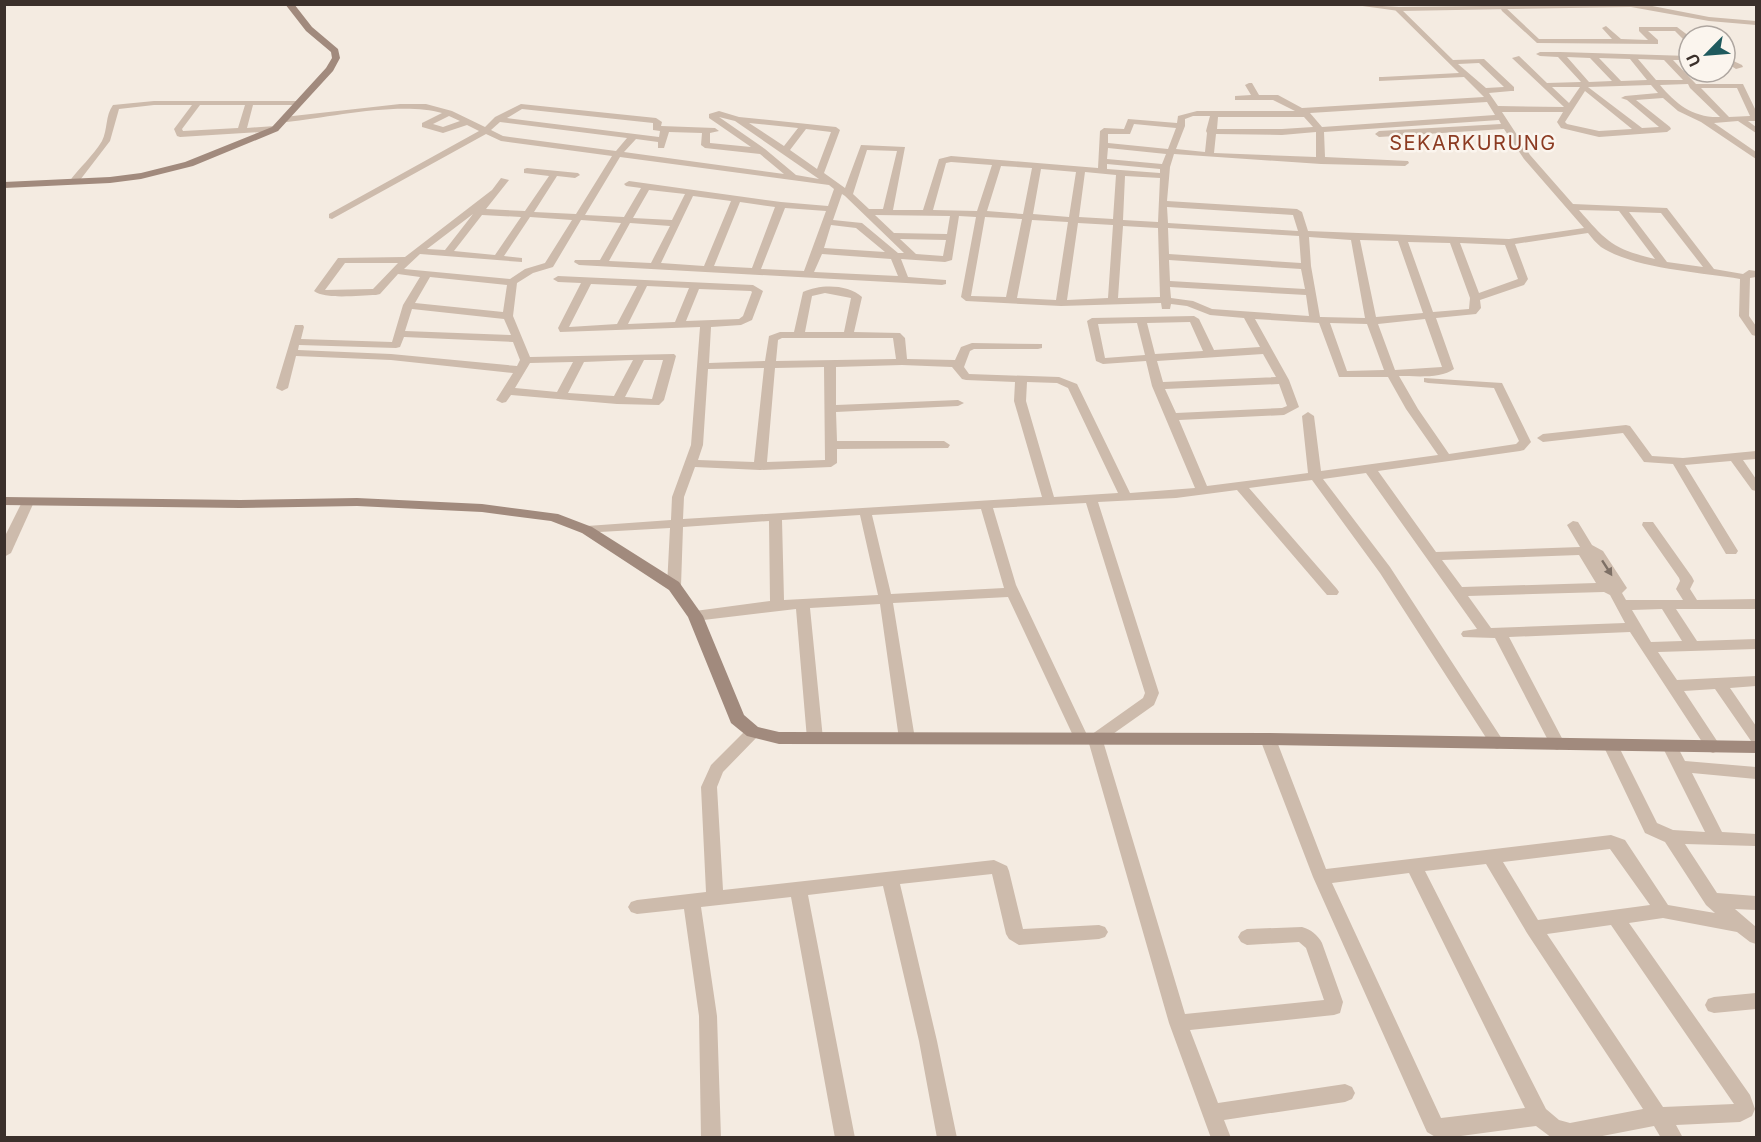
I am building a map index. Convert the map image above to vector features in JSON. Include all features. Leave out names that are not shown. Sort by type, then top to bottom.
[{"type":"main road","points":[[4,185],[110,180],[163,172],[224,151],[281,124],[330,69],[336,58],[335,51],[309,29],[289,4]]},
{"type":"main road","points":[[4,501],[229,504],[357,502],[516,511],[553,517],[587,530],[674,586],[695,616],[737,719],[753,732],[779,738],[1268,739],[1756,747]]},
{"type":"street","points":[[1352,4],[1399,9],[1505,9],[1631,5],[1708,19],[1756,23]]},
{"type":"street","points":[[1399,9],[1487,95],[1527,157],[1603,244],[1616,252],[1663,263],[1751,275],[1745,297],[1744,316],[1756,331]]},
{"type":"street","points":[[1505,9],[1523,30],[1535,31],[1546,41],[1578,38],[1619,42],[1655,42],[1642,29],[1677,29]]},
{"type":"street","points":[[1606,28],[1619,42]]},
{"type":"street","points":[[1540,54],[1677,57]]},
{"type":"street","points":[[1560,54],[1585,85],[1619,117],[1640,131]]},
{"type":"street","points":[[1592,55],[1618,83]]},
{"type":"street","points":[[1632,56],[1653,82],[1688,114],[1703,119],[1756,156]]},
{"type":"street","points":[[1666,57],[1677,68]]},
{"type":"street","points":[[1516,58],[1568,109]]},
{"type":"street","points":[[1170,319],[1164,300],[1162,204],[1165,172],[1181,126],[1181,118],[1200,113],[1304,112],[1487,95],[1511,89],[1481,61],[1451,62]]},
{"type":"street","points":[[1382,79],[1466,75]]},
{"type":"street","points":[[1545,85],[1677,83]]},
{"type":"street","points":[[1692,84],[1725,118]]},
{"type":"street","points":[[1703,119],[1756,119],[1741,87],[1732,84]]},
{"type":"street","points":[[1249,85],[1257,98]]},
{"type":"street","points":[[1585,85],[1561,122],[1564,126],[1590,134],[1667,129],[1625,98],[1666,95]]},
{"type":"street","points":[[1578,96],[1601,100]]},
{"type":"street","points":[[1238,98],[1275,97],[1304,112],[1320,130],[1321,161]]},
{"type":"street","points":[[74,182],[104,144],[110,133],[114,109],[154,103],[299,103]]},
{"type":"street","points":[[198,103],[177,129],[180,134],[242,130],[407,106],[426,106],[449,113],[501,138],[793,177],[840,188]]},
{"type":"street","points":[[242,130],[250,103]]},
{"type":"street","points":[[332,216],[485,131],[514,108],[530,105],[656,121],[658,122],[656,128],[735,133]]},
{"type":"street","points":[[1102,172],[1104,131],[1126,132],[1129,122],[1139,135],[1171,151],[1245,157],[1320,130],[1568,109]]},
{"type":"street","points":[[449,113],[425,125],[443,130],[466,122]]},
{"type":"street","points":[[793,177],[712,116],[719,114],[738,119],[836,130],[819,174]]},
{"type":"street","points":[[1209,155],[1210,130],[1214,114]]},
{"type":"street","points":[[281,124],[375,116]]},
{"type":"street","points":[[1606,134],[1619,117]]},
{"type":"street","points":[[1739,118],[1756,131]]},
{"type":"street","points":[[498,119],[634,136],[662,143],[665,129]]},
{"type":"street","points":[[738,119],[840,188],[870,212],[914,257]]},
{"type":"street","points":[[1102,145],[1181,126]]},
{"type":"street","points":[[1379,134],[1507,126]]},
{"type":"street","points":[[785,151],[803,127]]},
{"type":"street","points":[[1210,130],[1244,133],[1321,161],[1405,163]]},
{"type":"street","points":[[706,131],[705,145],[762,152]]},
{"type":"street","points":[[1244,133],[1245,157]]},
{"type":"street","points":[[394,271],[512,282],[529,271],[549,265],[617,155],[634,136]]},
{"type":"street","points":[[808,273],[840,188],[864,147],[902,149],[887,213]]},
{"type":"street","points":[[927,213],[942,162],[962,159],[1081,171],[1165,172]]},
{"type":"street","points":[[1101,161],[1165,172]]},
{"type":"street","points":[[997,164],[981,214],[966,297],[970,299],[1061,303],[1164,300],[1189,303],[1210,312],[1319,320],[1371,321],[1432,318],[1472,312],[1476,308],[1475,298],[1454,240]]},
{"type":"street","points":[[1011,301],[1025,217],[1037,168]]},
{"type":"street","points":[[527,171],[574,175]]},
{"type":"street","points":[[1061,303],[1081,171]]},
{"type":"street","points":[[498,258],[555,173]]},
{"type":"street","points":[[1113,302],[1116,223],[1121,173]]},
{"type":"street","points":[[407,260],[342,260],[319,291],[373,293],[417,251],[475,212],[504,180]]},
{"type":"street","points":[[629,184],[781,205],[832,208]]},
{"type":"street","points":[[603,263],[646,187]]},
{"type":"street","points":[[655,266],[690,193]]},
{"type":"street","points":[[708,268],[737,199]]},
{"type":"street","points":[[1657,199],[1710,270]]},
{"type":"street","points":[[587,530],[775,516],[1091,500],[1203,491],[1370,470],[1525,445],[1501,388],[1492,384],[1343,375],[1319,320],[1310,292],[1304,234],[1298,214],[1293,211],[1162,204]]},
{"type":"street","points":[[756,270],[781,205]]},
{"type":"street","points":[[1569,207],[1664,210]]},
{"type":"street","points":[[1622,209],[1663,263]]},
{"type":"street","points":[[475,212],[675,223]]},
{"type":"street","points":[[447,254],[475,212]]},
{"type":"street","points":[[870,212],[981,214],[1355,237],[1509,242],[1590,230]]},
{"type":"street","points":[[818,251],[947,259],[955,213]]},
{"type":"street","points":[[828,222],[858,224],[895,256],[904,279]]},
{"type":"street","points":[[894,236],[950,237]]},
{"type":"street","points":[[1355,237],[1371,321],[1394,378],[1416,417],[1446,458]]},
{"type":"street","points":[[1394,378],[1448,369],[1432,318],[1402,238]]},
{"type":"street","points":[[1475,298],[1522,281],[1509,242]]},
{"type":"street","points":[[417,251],[518,260]]},
{"type":"street","points":[[1163,257],[1306,266]]},
{"type":"street","points":[[579,262],[942,282]]},
{"type":"street","points":[[392,357],[408,305],[427,274]]},
{"type":"street","points":[[558,279],[588,280],[695,286],[753,288],[758,291],[747,321],[564,330],[588,280]]},
{"type":"street","points":[[295,347],[392,357],[522,365],[670,356],[658,400],[655,403],[560,396],[504,395],[522,365],[508,316],[512,282]]},
{"type":"street","points":[[621,328],[643,283]]},
{"type":"street","points":[[1164,284],[1310,292]]},
{"type":"street","points":[[680,324],[695,286]]},
{"type":"street","points":[[799,335],[807,294],[814,291],[849,293],[857,297],[848,336]]},
{"type":"street","points":[[1745,297],[1756,299]]},
{"type":"street","points":[[408,305],[508,316]]},
{"type":"street","points":[[1172,417],[1289,410],[1293,407],[1283,380],[1248,315]]},
{"type":"street","points":[[1141,319],[1158,386],[1203,491]]},
{"type":"street","points":[[1210,354],[1196,320],[1095,320],[1091,323],[1101,360],[1210,354],[1266,350]]},
{"type":"street","points":[[674,586],[678,497],[692,463],[700,416],[706,323]]},
{"type":"street","points":[[282,388],[299,327]]},
{"type":"street","points":[[760,466],[773,338],[799,335],[898,336],[902,362]]},
{"type":"street","points":[[295,347],[398,339],[516,339]]},
{"type":"street","points":[[1038,346],[972,346],[965,349],[959,363],[959,371],[966,377],[1059,381],[1073,386],[1126,497]]},
{"type":"street","points":[[617,401],[640,357]]},
{"type":"street","points":[[560,396],[579,361]]},
{"type":"street","points":[[692,463],[760,466],[825,465],[832,460],[830,363]]},
{"type":"street","points":[[702,366],[959,363]]},
{"type":"street","points":[[1019,378],[1022,382],[1020,401],[1048,501]]},
{"type":"street","points":[[1158,386],[1283,380]]},
{"type":"street","points":[[830,409],[958,403]]},
{"type":"street","points":[[1308,416],[1315,476],[1385,570],[1497,743]]},
{"type":"street","points":[[1543,438],[1626,429],[1648,459],[1681,461],[1756,455]]},
{"type":"street","points":[[831,445],[944,445]]},
{"type":"street","points":[[1734,456],[1756,487]]},
{"type":"street","points":[[1681,461],[1679,465],[1731,551]]},
{"type":"street","points":[[1370,470],[1458,592],[1494,633],[1557,744]]},
{"type":"street","points":[[1241,487],[1332,592]]},
{"type":"street","points":[[1088,738],[1149,700],[1152,693],[1091,500]]},
{"type":"street","points":[[4,553],[28,502]]},
{"type":"street","points":[[986,505],[1012,592],[1088,738],[1178,1023],[1221,1137]]},
{"type":"street","points":[[865,512],[886,600],[908,739]]},
{"type":"street","points":[[775,516],[777,605]]},
{"type":"street","points":[[1573,525],[1634,627],[1713,747]]},
{"type":"street","points":[[1648,525],[1685,577],[1687,581],[1683,589],[1693,606]]},
{"type":"street","points":[[1433,556],[1586,550]]},
{"type":"street","points":[[695,616],[803,603],[1012,592]]},
{"type":"street","points":[[1458,592],[1615,595],[1666,606],[1756,604]]},
{"type":"street","points":[[803,603],[815,739]]},
{"type":"street","points":[[1666,606],[1693,646]]},
{"type":"street","points":[[1468,634],[1634,627]]},
{"type":"street","points":[[1647,647],[1756,644]]},
{"type":"street","points":[[1672,686],[1756,681]]},
{"type":"street","points":[[1720,684],[1756,737]]},
{"type":"street","points":[[715,899],[709,787],[717,769],[753,732]]},
{"type":"street","points":[[1268,739],[1321,877],[1434,1125],[1445,1130],[1475,1132],[1539,1116]]},
{"type":"street","points":[[1611,745],[1652,828],[1671,837],[1756,840]]},
{"type":"street","points":[[1670,746],[1716,837]]},
{"type":"street","points":[[1680,766],[1756,773]]},
{"type":"street","points":[[1671,837],[1713,900],[1756,937]]},
{"type":"street","points":[[1321,877],[1615,842],[1663,911]]},
{"type":"street","points":[[1491,857],[1533,928],[1672,1137]]},
{"type":"street","points":[[1414,866],[1539,1116],[1554,1129],[1572,1135],[1658,1116],[1740,1113],[1745,1109],[1743,1101],[1617,918]]},
{"type":"street","points":[[637,907],[998,868],[1015,934],[1018,937],[1099,932]]},
{"type":"street","points":[[890,878],[928,1041],[947,1137]]},
{"type":"street","points":[[798,888],[845,1137]]},
{"type":"street","points":[[1713,900],[1756,903]]},
{"type":"street","points":[[692,901],[708,1016],[711,1137]]},
{"type":"street","points":[[1533,928],[1663,911],[1741,925]]},
{"type":"street","points":[[1178,1023],[1334,1007],[1317,953],[1308,937],[1302,934],[1247,937]]},
{"type":"street","points":[[1714,1005],[1756,1001]]},
{"type":"street","points":[[1212,1113],[1345,1093]]},
{"type":"district","name":"SEKARKURUNG","points":[[1473,143]]}]
